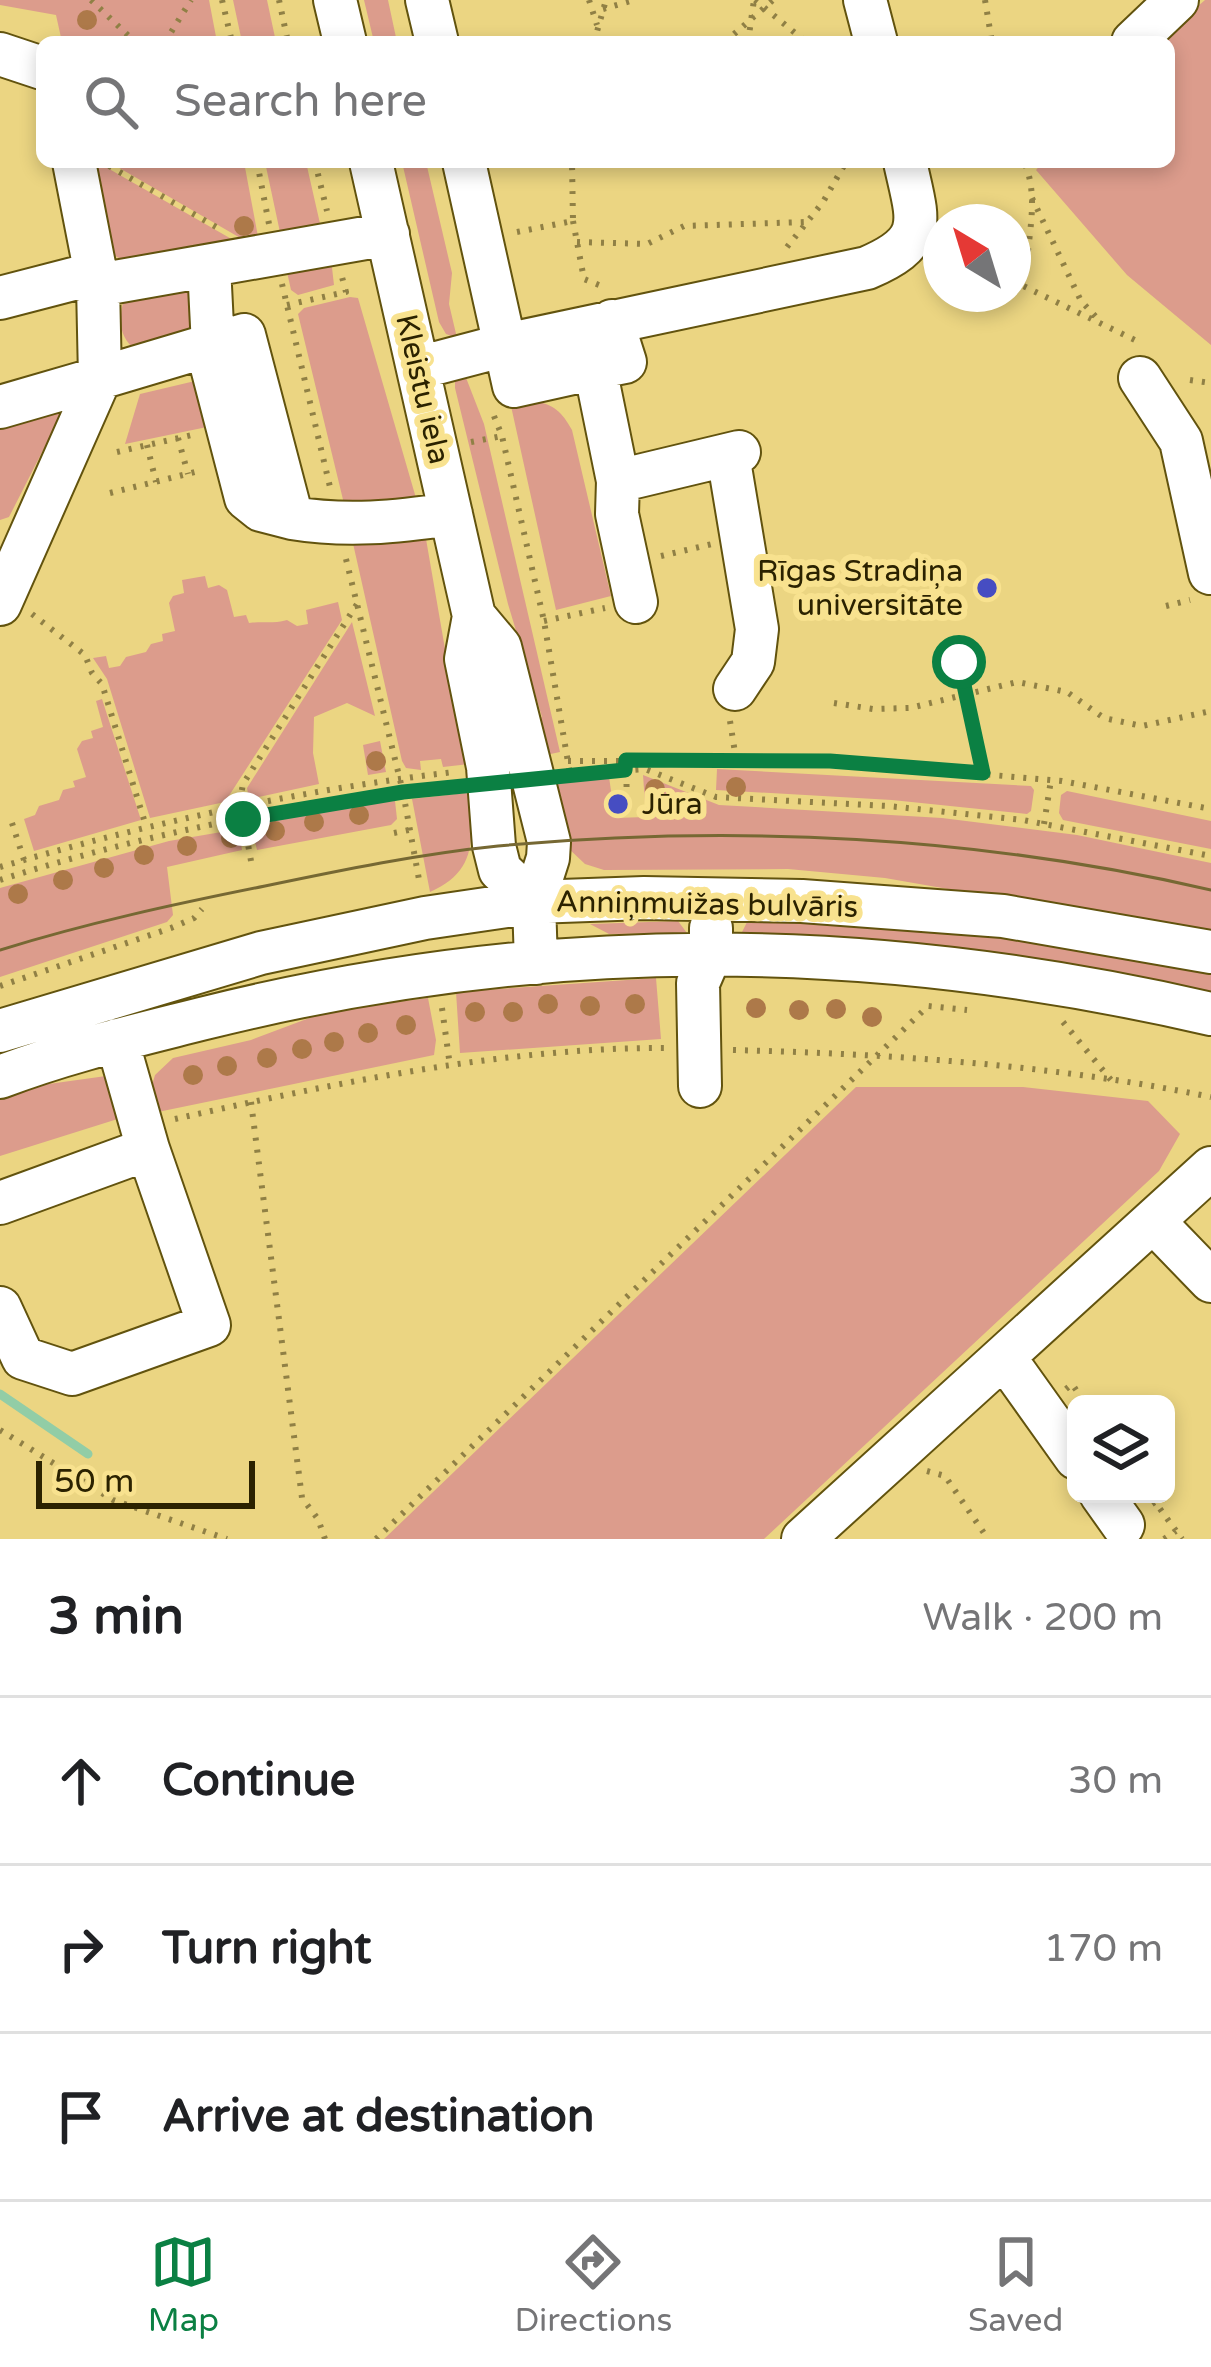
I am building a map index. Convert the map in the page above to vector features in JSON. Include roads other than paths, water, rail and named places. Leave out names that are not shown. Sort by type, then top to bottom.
[{"type":"street","points":[[335,0],[344,36]]},
{"type":"street","points":[[427,0],[435,36]]},
{"type":"street","points":[[865,0],[874,36]]},
{"type":"street","points":[[1139,36],[1177,0]]},
{"type":"street","points":[[0,54],[36,66]]},
{"type":"street","points":[[3,599],[100,378],[98,285],[75,168]]},
{"type":"street","name":"Kleistu iela","points":[[372,168],[474,616],[466,659],[475,777],[500,870],[534,902]]},
{"type":"street","points":[[465,168],[514,386],[625,362],[625,319]]},
{"type":"street","points":[[418,368],[867,268],[910,243],[916,222],[905,168]]},
{"type":"street","points":[[0,298],[77,278],[98,285],[217,249],[275,255],[388,234]]},
{"type":"street","points":[[217,249],[210,347],[246,498],[261,510],[338,525],[382,525],[451,514]]},
{"type":"street","points":[[0,407],[244,335],[292,518]]},
{"type":"street","points":[[1155,365],[1181,441],[1210,573]]},
{"type":"street","points":[[595,368],[632,583]]},
{"type":"street","points":[[618,482],[734,454],[758,629],[753,662],[736,689]]},
{"type":"street","name":"Kleistu iela","points":[[474,616],[500,647],[557,768],[548,858],[534,902],[536,963]]},
{"type":"street","points":[[712,900],[711,953],[698,983],[712,1067]]},
{"type":"street","name":"Anniņmuižas bulvāris","points":[[0,1031],[261,952],[425,918],[534,902],[802,901],[1003,916],[1211,952]]},
{"type":"street","name":"Anniņmuižas bulvāris","points":[[0,1076],[303,993],[435,972],[600,955],[711,953],[886,960],[1042,982],[1211,1014]]},
{"type":"street","points":[[0,1308],[23,1358],[72,1374],[209,1325],[145,1138],[118,1040]]},
{"type":"street","points":[[0,1203],[145,1138]]},
{"type":"street","points":[[803,1539],[1211,1168]]},
{"type":"street","points":[[1153,1221],[1211,1282]]},
{"type":"street","points":[[1004,1357],[1067,1446]]},
{"type":"waterway","points":[[0,1394],[88,1454]]},
{"type":"tram line","points":[[0,950],[131,915],[352,868],[468,849],[587,839],[767,836],[946,847],[1035,857],[1211,890]]},
{"type":"place","name":"Rīgas Stradiņa universitāte","points":[[987,588]]},
{"type":"place","name":"Jūra","points":[[618,804]]}]
